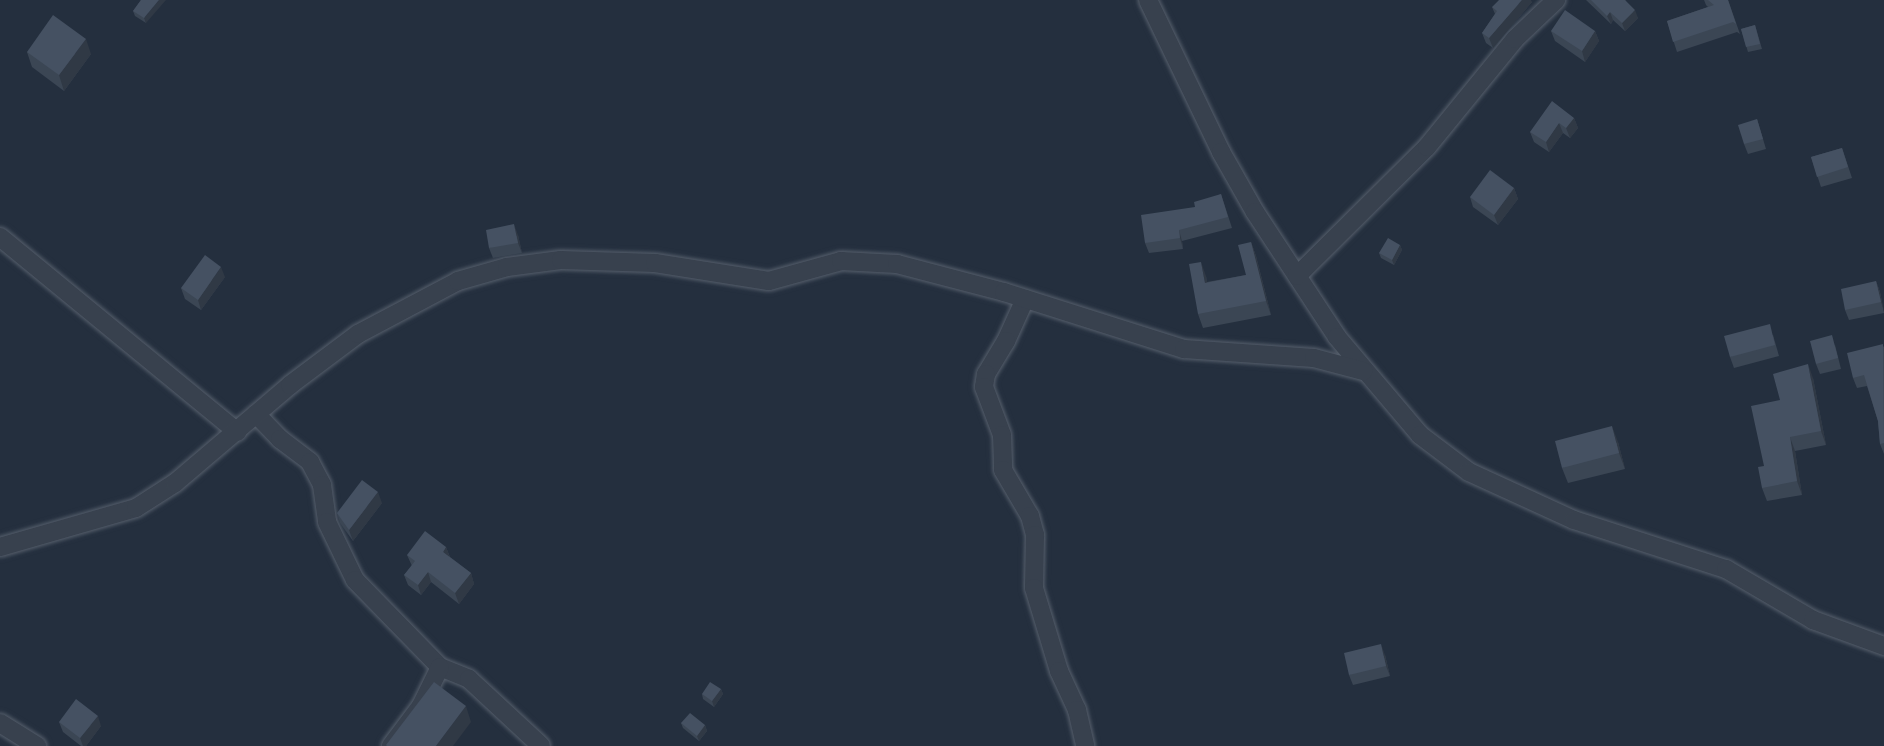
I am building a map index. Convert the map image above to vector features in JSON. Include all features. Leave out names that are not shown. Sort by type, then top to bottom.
[{"type":"street","points":[[1148,0],[1221,152],[1297,276],[1363,371],[1420,435],[1469,472],[1574,520],[1726,569],[1813,620],[1884,646]]},
{"type":"street","points":[[1297,276],[1427,147],[1515,39],[1556,0]]},
{"type":"street","points":[[0,237],[237,432]]},
{"type":"street","points":[[0,547],[136,508],[175,483],[256,414],[358,334],[402,308],[458,281],[507,267],[561,260],[655,263],[769,281],[841,261],[864,260],[897,264],[1025,299],[1184,349],[1314,358],[1363,371]]},
{"type":"street","points":[[1025,299],[1006,341],[986,374],[984,387],[1002,435],[1003,470],[1030,516],[1035,535],[1034,588],[1059,671],[1077,710],[1085,746]]},
{"type":"street","points":[[1314,358],[1337,337]]},
{"type":"street","points":[[256,414],[279,439],[310,462],[321,485],[327,522],[355,580],[440,667],[469,679],[541,746]]},
{"type":"street","points":[[391,746],[421,706],[440,667]]},
{"type":"street","points":[[0,723],[37,746]]},
{"type":"building","points":[[141,0],[159,0],[144,18],[133,11]]},
{"type":"building","points":[[1499,0],[1522,0],[1489,38],[1482,33],[1497,11],[1492,7]]},
{"type":"building","points":[[1591,0],[1625,0],[1635,10],[1622,23],[1610,12],[1607,16]]},
{"type":"building","points":[[1708,0],[1728,0],[1736,24],[1733,22],[1673,42],[1667,21],[1714,5]]},
{"type":"building","points":[[1565,10],[1595,31],[1582,51],[1551,31]]},
{"type":"building","points":[[53,15],[86,39],[59,75],[27,52]]},
{"type":"building","points":[[1755,25],[1760,44],[1746,47],[1741,29]]},
{"type":"building","points":[[1552,101],[1574,118],[1566,128],[1559,123],[1546,142],[1530,132]]},
{"type":"building","points":[[1757,119],[1763,139],[1744,144],[1738,125]]},
{"type":"building","points":[[1842,148],[1848,167],[1817,177],[1811,157]]},
{"type":"building","points":[[1490,170],[1514,188],[1494,215],[1470,197]]},
{"type":"building","points":[[1221,194],[1228,217],[1179,230],[1180,238],[1145,243],[1141,215],[1195,207],[1194,202]]},
{"type":"building","points":[[514,224],[518,243],[489,248],[486,230]]},
{"type":"building","points":[[1388,238],[1400,245],[1392,260],[1379,253]]},
{"type":"building","points":[[1251,242],[1266,301],[1198,314],[1189,264],[1201,262],[1205,283],[1246,275],[1238,245]]},
{"type":"building","points":[[205,255],[221,267],[198,300],[181,288]]},
{"type":"building","points":[[1876,281],[1881,302],[1845,310],[1841,289]]},
{"type":"building","points":[[1770,324],[1775,345],[1730,357],[1724,336]]},
{"type":"building","points":[[1832,335],[1838,358],[1816,364],[1810,341]]},
{"type":"building","points":[[1883,344],[1884,443],[1880,444],[1878,421],[1864,375],[1853,378],[1847,353]]},
{"type":"building","points":[[1808,364],[1821,431],[1790,437],[1797,481],[1762,488],[1758,467],[1764,466],[1751,406],[1780,400],[1773,374]]},
{"type":"building","points":[[1612,426],[1619,453],[1562,468],[1555,441]]},
{"type":"building","points":[[362,480],[378,492],[349,530],[337,513]]},
{"type":"building","points":[[425,531],[446,547],[443,552],[471,573],[455,593],[428,572],[418,585],[404,575],[415,561],[407,555]]},
{"type":"building","points":[[1381,644],[1386,666],[1349,675],[1344,653]]},
{"type":"building","points":[[434,682],[466,706],[436,746],[387,746],[386,745]]},
{"type":"building","points":[[710,682],[721,689],[712,701],[702,694]]},
{"type":"building","points":[[76,699],[98,716],[80,738],[59,722]]},
{"type":"building","points":[[690,713],[705,725],[697,736],[681,723]]}]
